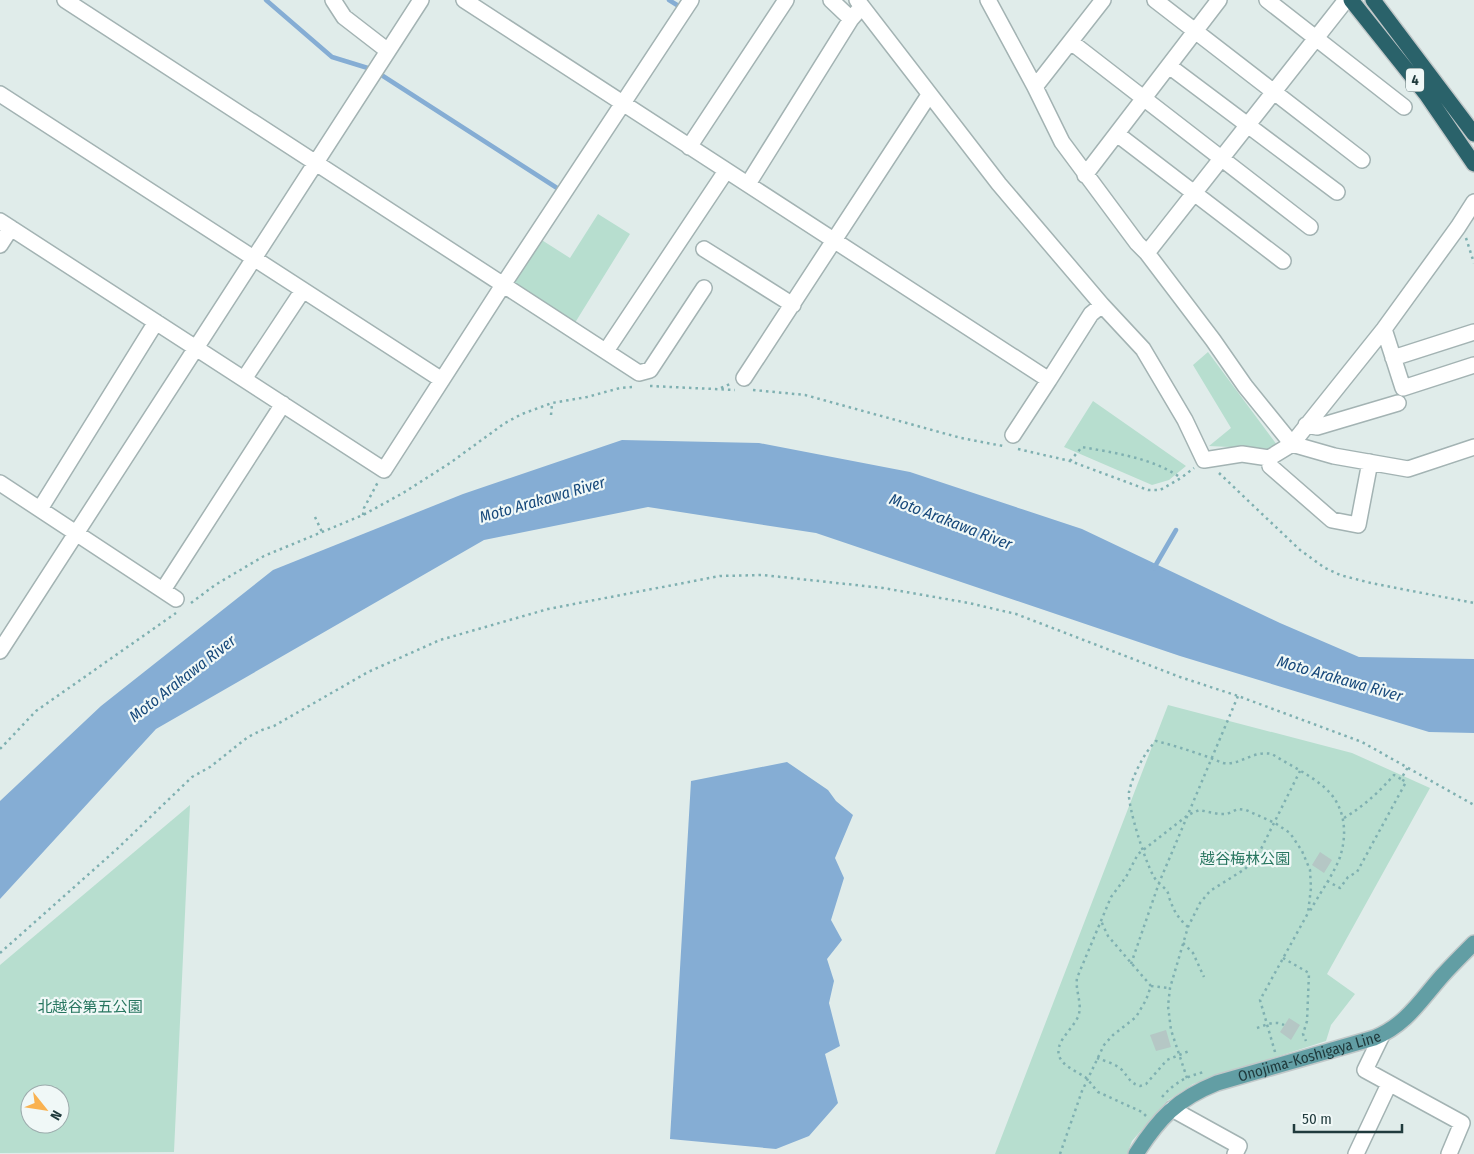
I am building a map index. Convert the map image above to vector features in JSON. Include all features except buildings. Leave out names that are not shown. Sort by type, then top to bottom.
[{"type":"highway","name":"4","points":[[1350,0],[1426,94],[1474,164]]},
{"type":"highway","name":"4","points":[[1373,0],[1474,134]]},
{"type":"main road","name":"Onojima-Koshigaya Line","points":[[1136,1154],[1148,1135],[1172,1108],[1194,1093],[1217,1083],[1382,1035],[1390,1031],[1401,1022],[1474,943]]},
{"type":"street","points":[[65,0],[639,373],[650,370],[704,288]]},
{"type":"street","points":[[333,0],[344,17],[388,51]]},
{"type":"street","points":[[0,651],[421,0]]},
{"type":"street","points":[[464,0],[1049,380]]},
{"type":"street","points":[[0,246],[6,224],[384,470],[503,284],[691,0]]},
{"type":"street","points":[[690,146],[786,0]]},
{"type":"street","points":[[831,0],[851,19]]},
{"type":"street","points":[[988,0],[1062,142],[1137,243],[1147,253],[1213,340],[1245,386],[1292,444],[1334,456],[1408,469],[1474,447]]},
{"type":"street","points":[[1155,0],[1362,160]]},
{"type":"street","points":[[1086,175],[1219,0]]},
{"type":"street","points":[[1267,0],[1404,107]]},
{"type":"street","points":[[1147,253],[1346,0]]},
{"type":"street","points":[[748,184],[851,19],[859,3],[999,184],[1102,305],[1143,349],[1186,420],[1204,460],[1242,454],[1269,458],[1292,444],[1384,329],[1474,202]]},
{"type":"street","points":[[1035,87],[1071,42],[1096,3]]},
{"type":"street","points":[[1071,42],[1310,227]]},
{"type":"street","points":[[1169,66],[1337,192]]},
{"type":"street","points":[[0,94],[442,380]]},
{"type":"street","points":[[746,386],[793,305],[929,95]]},
{"type":"street","points":[[1117,134],[1283,261]]},
{"type":"street","points":[[606,351],[726,171]]},
{"type":"street","points":[[704,249],[793,305]]},
{"type":"street","points":[[244,379],[303,290]]},
{"type":"street","points":[[1013,435],[1091,314],[1102,305]]},
{"type":"street","points":[[40,509],[156,322]]},
{"type":"street","points":[[1384,329],[1403,388],[1474,365]]},
{"type":"street","points":[[1393,358],[1474,332]]},
{"type":"street","points":[[1306,425],[1317,427],[1398,402]]},
{"type":"street","points":[[163,590],[283,404]]},
{"type":"street","points":[[1269,458],[1270,466],[1332,520],[1358,525],[1370,462]]},
{"type":"street","points":[[0,483],[163,590],[179,607]]},
{"type":"street","points":[[1382,1035],[1365,1070],[1462,1124],[1450,1154]]},
{"type":"street","points":[[1356,1154],[1389,1084]]},
{"type":"street","points":[[1172,1108],[1239,1146],[1235,1154]]},
{"type":"path","points":[[1458,227],[1467,241],[1474,263]]},
{"type":"path","points":[[650,386],[746,386],[805,395],[961,438],[1070,461],[1148,490],[1160,490],[1181,478],[1204,460],[1300,550],[1324,568],[1340,575],[1370,583],[1474,603]]},
{"type":"path","points":[[0,748],[36,711],[179,607],[264,556],[363,515],[403,493],[450,463],[505,422],[522,414],[552,403],[587,397],[620,388],[634,387]]},
{"type":"path","points":[[551,415],[552,403]]},
{"type":"path","points":[[1070,461],[1082,447],[1129,456],[1170,470],[1181,478]]},
{"type":"path","points":[[363,515],[364,508],[384,470]]},
{"type":"path","points":[[315,516],[322,532]]},
{"type":"path","points":[[0,953],[116,849],[192,777],[210,767],[248,737],[274,726],[368,672],[440,640],[548,609],[720,576],[763,575],[883,588],[969,603],[1016,614],[1362,742],[1474,806]]},
{"type":"path","points":[[1131,964],[1159,883],[1238,696]]},
{"type":"path","points":[[1188,927],[1180,919],[1171,904],[1168,892],[1156,880],[1143,850],[1129,802],[1129,791],[1143,756],[1149,747],[1156,741],[1223,763],[1235,763],[1253,754],[1272,754],[1324,787],[1338,804],[1344,819],[1344,836],[1340,858],[1260,1000],[1275,1052]]},
{"type":"path","points":[[1401,779],[1408,767]]},
{"type":"path","points":[[1187,1078],[1171,1030],[1168,1006],[1170,988],[1188,927],[1200,903],[1210,891],[1245,869],[1259,853],[1300,771]]},
{"type":"path","points":[[1327,881],[1340,888],[1348,876],[1357,872],[1406,782],[1394,774],[1367,802],[1344,819]]},
{"type":"path","points":[[1146,1116],[1142,1112],[1098,1092],[1087,1078],[1069,1068],[1059,1055],[1059,1047],[1062,1040],[1078,1016],[1077,978],[1111,897],[1126,877],[1138,854],[1188,815],[1198,810],[1227,814],[1238,809],[1246,810],[1275,823],[1290,833],[1302,851],[1310,870],[1312,888],[1308,913]]},
{"type":"path","points":[[1101,920],[1108,936],[1151,986],[1170,988]]},
{"type":"path","points":[[1183,943],[1193,954],[1204,977]]},
{"type":"path","points":[[1283,958],[1309,974],[1307,1021],[1303,1034],[1306,1041]]},
{"type":"path","points":[[1060,1154],[1087,1078],[1104,1045],[1113,1035],[1136,1017],[1142,1009],[1151,986]]},
{"type":"path","points":[[1257,1028],[1279,1023],[1284,1025]]},
{"type":"path","points":[[1097,1058],[1117,1066],[1132,1084],[1140,1086],[1146,1084],[1167,1060],[1189,1051]]},
{"type":"green space","points":[[598,214],[630,234],[573,326],[507,284],[537,237],[570,258]]},
{"type":"green space","points":[[1208,352],[1277,445],[1270,449],[1209,446],[1231,428],[1193,365]]},
{"type":"green space","points":[[1093,401],[1186,466],[1169,480],[1152,485],[1064,447]]},
{"type":"green space","name":"越谷梅林公園","points":[[1168,705],[1352,753],[1430,788],[1327,974],[1355,994],[1331,1025],[1326,1041],[1193,1084],[1167,1101],[1132,1141],[1127,1154],[995,1154]]},
{"type":"green space","name":"北越谷第五公園","points":[[190,805],[174,1152],[0,1153],[0,965]]},
{"type":"water","name":"Moto Arakawa River","points":[[622,440],[759,443],[910,472],[1082,529],[1280,623],[1359,657],[1474,659],[1474,733],[1429,732],[1180,656],[816,533],[648,507],[484,540],[156,729],[0,899],[0,801],[101,706],[273,570],[463,494]]},
{"type":"water","points":[[787,762],[828,790],[836,801],[853,815],[835,858],[844,878],[831,920],[842,940],[827,959],[834,981],[829,1003],[840,1046],[825,1054],[838,1103],[809,1136],[776,1149],[670,1139],[691,781]]},
{"type":"waterway","points":[[266,0],[332,57],[371,69],[557,188]]},
{"type":"waterway","points":[[669,0],[677,5]]},
{"type":"waterway","points":[[1154,568],[1176,530]]}]
